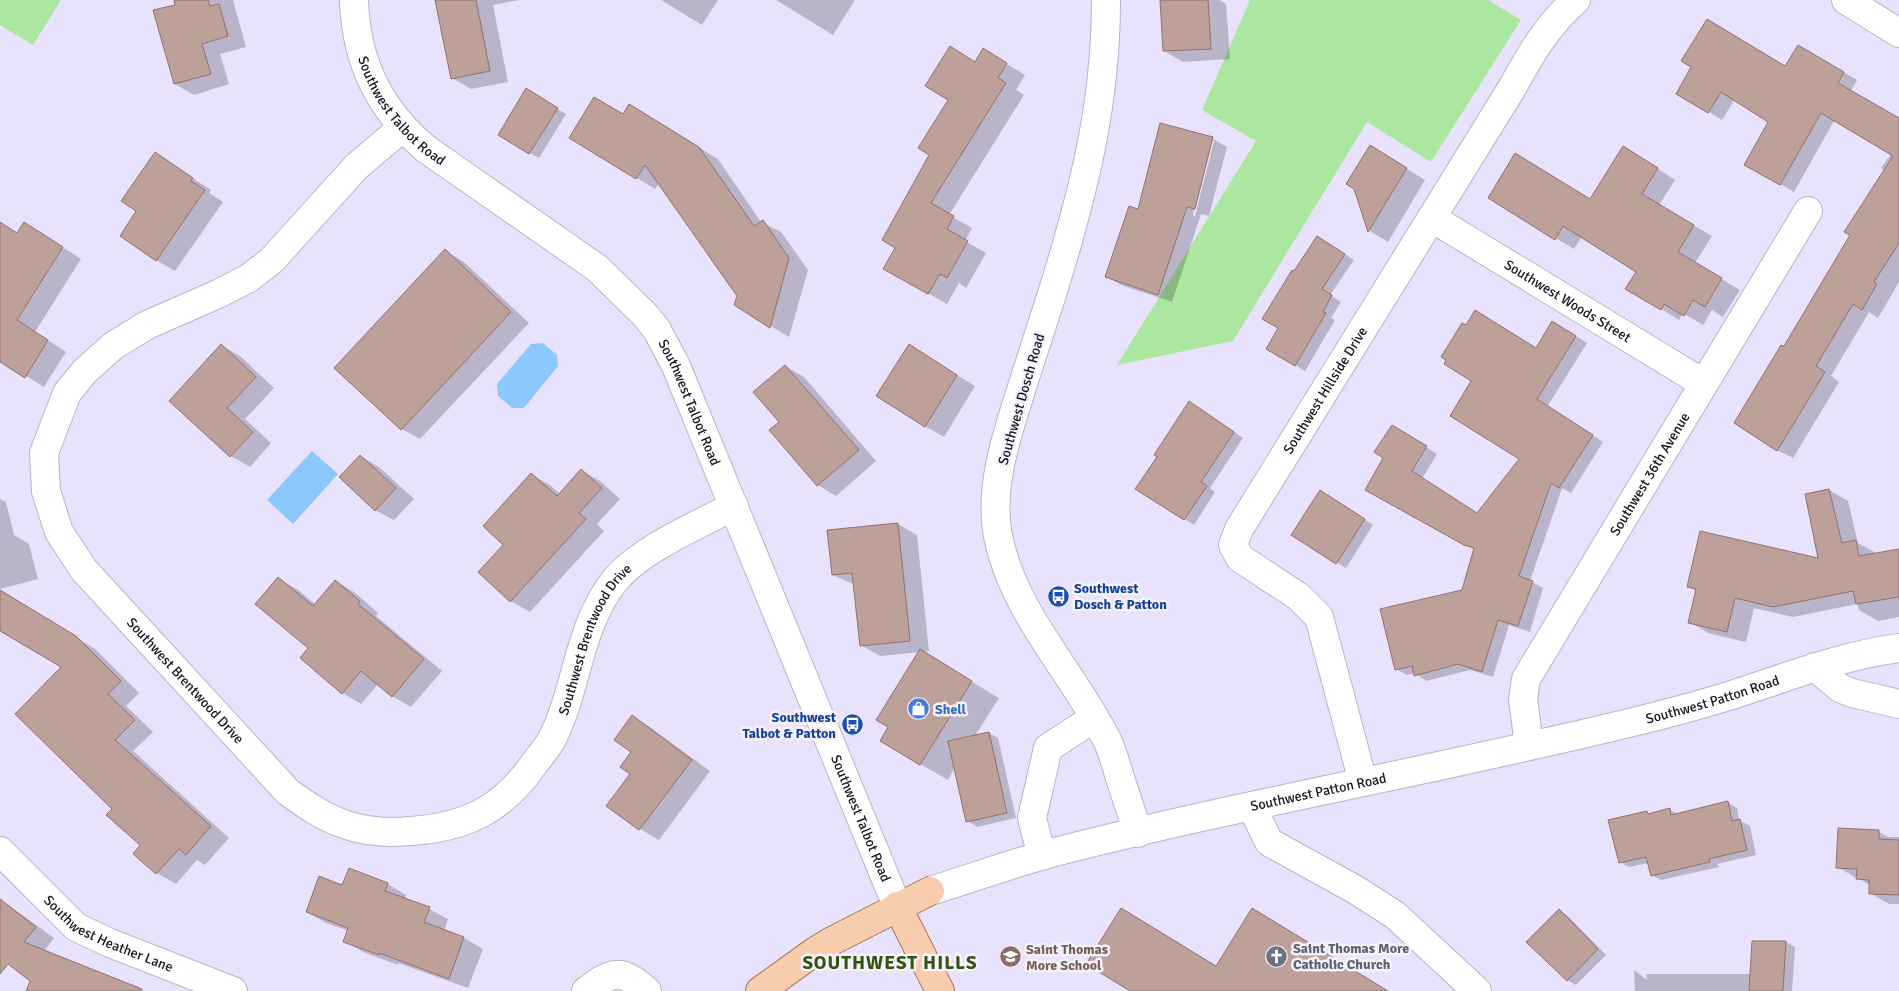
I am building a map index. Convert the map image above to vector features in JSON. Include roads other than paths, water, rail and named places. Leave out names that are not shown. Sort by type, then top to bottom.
[{"type":"main road","name":"Southwest Patton Road","points":[[760,991],[814,952],[897,906],[930,891]]},
{"type":"main road","points":[[897,906],[940,991]]},
{"type":"street","name":"Southwest Talbot Road","points":[[354,0],[358,32],[370,79],[389,112],[402,128],[426,149],[597,268],[646,316],[657,330],[676,366],[897,906]]},
{"type":"street","name":"Southwest Dosch Road","points":[[1106,0],[1106,40],[1100,101],[1091,155],[1052,294],[1008,433],[996,495],[995,512],[1001,549],[1019,596],[1039,632],[1108,741],[1138,832]]},
{"type":"street","name":"Southwest Hillside Drive","points":[[1364,782],[1319,617],[1299,597],[1240,558],[1233,545],[1239,529],[1512,88],[1535,45],[1576,0]]},
{"type":"street","points":[[1846,0],[1899,33]]},
{"type":"street","name":"Southwest Brentwood Drive","points":[[402,128],[356,166],[272,260],[249,278],[218,294],[146,325],[113,346],[85,371],[67,393],[44,453],[46,492],[59,532],[84,570],[288,792],[313,810],[344,825],[386,833],[437,829],[467,821],[505,798],[526,776],[552,740],[594,614],[617,579],[650,550],[734,506]]},
{"type":"street","name":"Southwest 36th Avenue","points":[[1529,745],[1523,698],[1526,679],[1808,211]]},
{"type":"street","name":"Southwest Woods Street","points":[[1432,218],[1703,383]]},
{"type":"street","name":"Southwest Patton Road","points":[[930,891],[1042,856],[1217,813],[1633,722],[1724,697],[1815,667],[1883,650],[1899,648]]},
{"type":"street","points":[[1815,667],[1840,688],[1852,693],[1899,704]]},
{"type":"street","points":[[1042,856],[1032,818],[1048,748],[1094,718]]},
{"type":"street","points":[[1252,806],[1269,842],[1356,890],[1395,915],[1477,991]]},
{"type":"street","name":"Southwest Heather Lane","points":[[0,851],[76,926],[110,943],[233,991]]},
{"type":"street","points":[[586,991],[603,978],[620,974],[630,978],[647,991]]},
{"type":"water","points":[[543,343],[557,355],[558,366],[524,408],[512,408],[498,396],[497,384],[531,344]]},
{"type":"water","points":[[312,451],[338,474],[293,524],[267,500]]},
{"type":"place","name":"Southwest Dosch & Patton","points":[[1058,596]]},
{"type":"place","name":"Shell","points":[[919,709]]},
{"type":"place","name":"Southwest Talbot & Patton","points":[[852,725]]},
{"type":"place","name":"Saint Thomas More Catholic Church","points":[[1277,956]]},
{"type":"place","name":"Saint Thomas More School","points":[[1010,957]]},
{"type":"district","name":"SOUTHWEST HILLS","points":[[890,962]]}]
